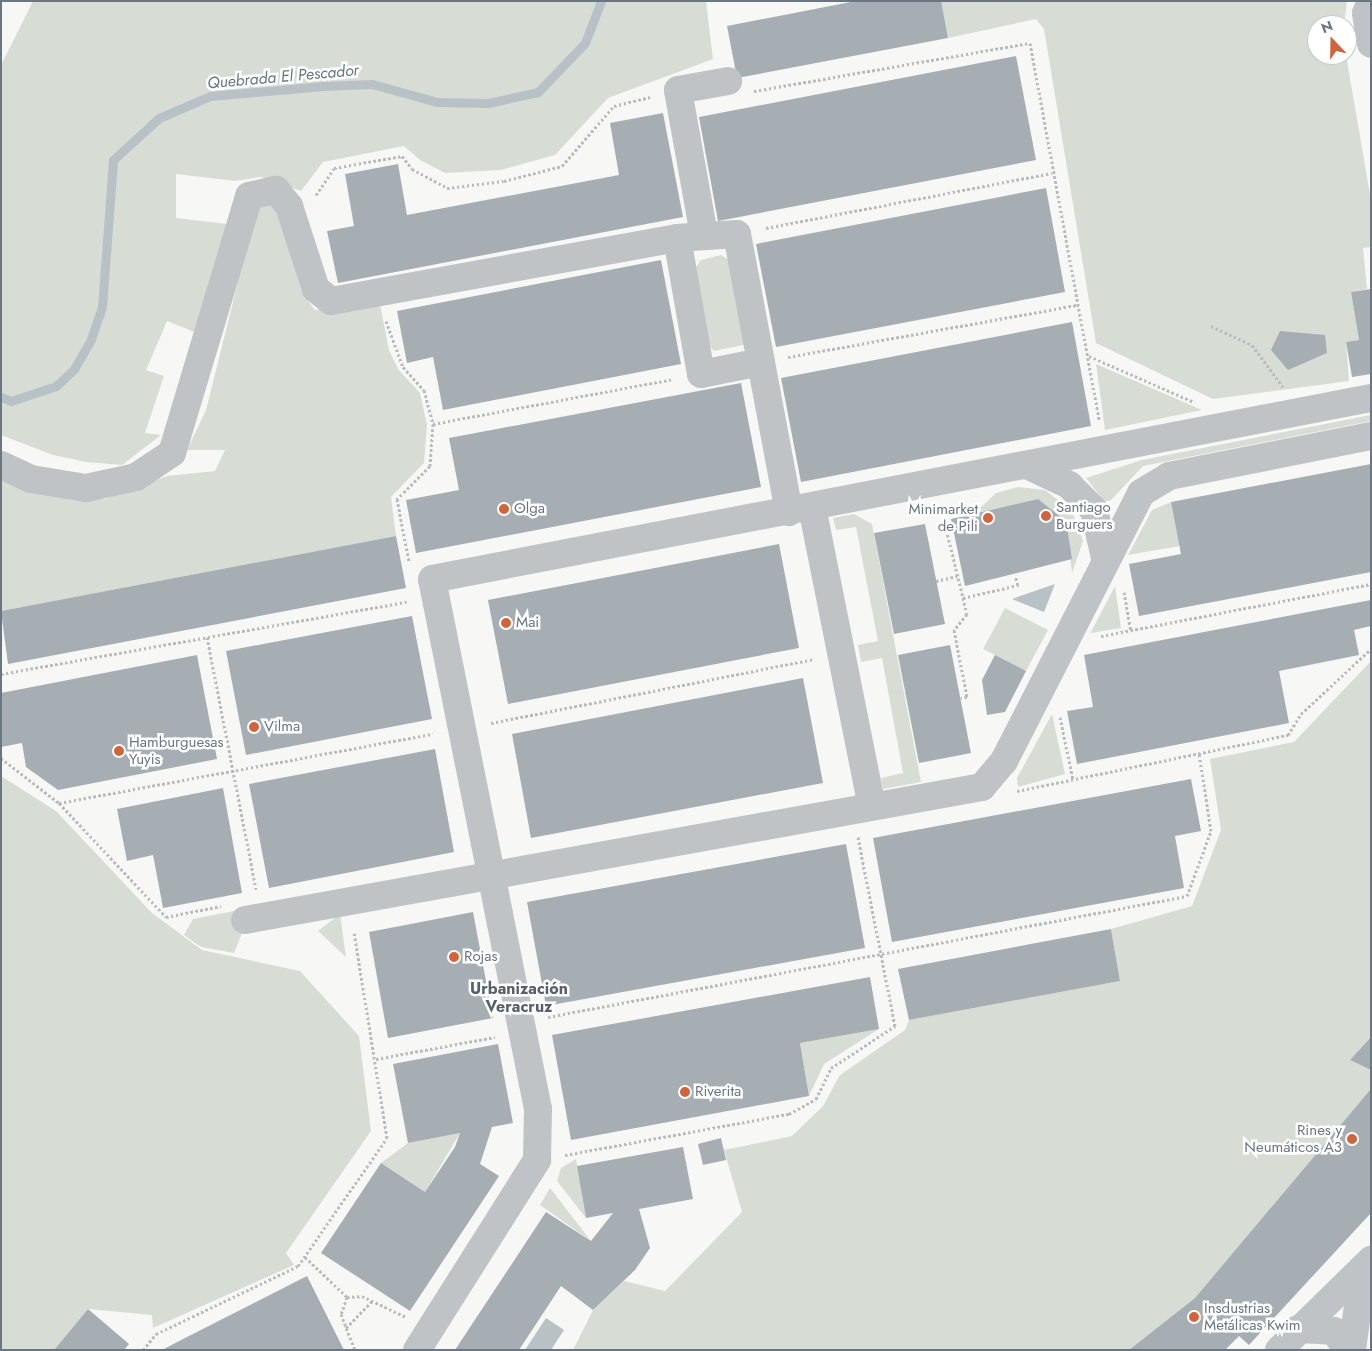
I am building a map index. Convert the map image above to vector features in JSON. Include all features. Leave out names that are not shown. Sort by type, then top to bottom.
[{"type":"street","points":[[1371,2],[1366,13],[1371,44]]},
{"type":"street","points":[[728,81],[678,90],[701,374],[761,362]]},
{"type":"street","points":[[1,465],[31,479],[86,488],[136,477],[172,453],[249,196],[276,190],[289,206],[316,289],[331,301],[691,237],[737,234],[761,362],[841,654],[863,808]]},
{"type":"street","points":[[423,1340],[537,1160],[538,1110],[460,729],[432,579],[1104,451],[1371,398]]},
{"type":"street","points":[[246,914],[349,901],[982,787],[1004,761],[1141,492],[1170,476],[1371,436]]},
{"type":"street","points":[[1026,465],[1069,485],[1094,510],[1106,562]]},
{"type":"street","points":[[1279,1350],[1371,1261]]},
{"type":"street","points":[[1350,1350],[1359,1298],[1371,1261]]},
{"type":"street","points":[[1298,1330],[1334,1331],[1350,1350]]},
{"type":"path","points":[[728,81],[730,95],[1030,43],[1052,173],[1089,356],[1104,451]]},
{"type":"path","points":[[311,203],[334,168],[402,156],[412,169],[447,188],[504,181],[562,166],[614,106],[678,90]]},
{"type":"path","points":[[737,234],[1052,173]]},
{"type":"path","points":[[384,293],[394,349],[403,367],[424,390],[433,424],[430,466],[397,500],[410,572]]},
{"type":"path","points":[[761,362],[1078,305]]},
{"type":"path","points":[[1212,326],[1252,344],[1269,362],[1283,386],[1291,414]]},
{"type":"path","points":[[1089,356],[1198,403]]},
{"type":"path","points":[[433,424],[701,374]]},
{"type":"path","points":[[944,520],[967,614],[954,630],[967,697],[961,698]]},
{"type":"path","points":[[963,598],[1018,585],[1015,575]]},
{"type":"path","points":[[936,581],[957,576]]},
{"type":"path","points":[[1065,642],[1371,584]]},
{"type":"path","points":[[1,674],[436,596]]},
{"type":"path","points":[[1,758],[59,803],[166,917],[246,914],[233,770],[207,637]]},
{"type":"path","points":[[982,787],[1012,792],[1288,735],[1301,714],[1371,649]]},
{"type":"path","points":[[59,803],[460,729],[841,654]]},
{"type":"path","points":[[1050,671],[1073,780]]},
{"type":"path","points":[[376,1059],[521,1027],[881,953],[1187,896],[1211,831],[1199,753]]},
{"type":"path","points":[[537,1160],[789,1114],[816,1099],[831,1068],[895,1026],[881,953],[863,808]]},
{"type":"path","points":[[142,1350],[156,1334],[298,1266],[387,1138],[376,1059],[349,901]]},
{"type":"path","points":[[305,1257],[347,1297]]},
{"type":"path","points":[[347,1297],[356,1294],[374,1300],[423,1340]]},
{"type":"path","points":[[347,1297],[341,1314],[355,1350]]},
{"type":"path","points":[[346,1328],[374,1300]]},
{"type":"shaded area","points":[[33,1],[706,1],[713,59],[608,98],[555,155],[501,170],[445,173],[420,160],[404,146],[323,162],[301,191],[261,177],[235,181],[176,174],[176,218],[227,224],[197,333],[167,321],[146,370],[164,376],[145,433],[161,435],[122,465],[86,462],[53,455],[1,435],[1,65]]},
{"type":"shaded area","points":[[940,1],[1347,1],[1345,15],[1307,15],[1307,65],[1348,65],[1371,200],[1371,247],[1363,248],[1367,289],[1351,292],[1359,340],[1346,342],[1349,381],[1213,399],[1096,343],[1044,29],[1036,19],[948,38]]},
{"type":"shaded area","points":[[258,202],[273,203],[283,217],[308,301],[315,310],[380,304],[389,350],[398,369],[420,393],[427,425],[424,463],[391,497],[396,536],[1,611],[1,476],[37,490],[105,499],[167,476],[215,471],[225,450],[187,450],[206,410]]},
{"type":"shaded area","points":[[721,255],[732,262],[747,337],[743,345],[714,351],[708,344],[693,271],[701,260]]},
{"type":"shaded area","points":[[1096,364],[1202,410],[1105,430]]},
{"type":"shaded area","points":[[1371,415],[1371,421],[1143,466],[1110,501],[1104,501],[1086,478],[1142,460]]},
{"type":"shaded area","points":[[1018,487],[1045,490],[1072,511],[1083,541],[1072,573],[1066,521],[1038,499],[975,513],[996,493]]},
{"type":"shaded area","points":[[1171,502],[1180,546],[1128,555],[1152,510]]},
{"type":"shaded area","points":[[854,514],[872,524],[921,782],[883,789],[881,778],[903,773],[882,658],[861,662],[858,645],[878,641],[856,527],[836,530],[833,518]]},
{"type":"shaded area","points":[[1055,584],[1044,612],[1012,599]]},
{"type":"shaded area","points":[[1115,586],[1121,628],[1091,633],[1091,632]]},
{"type":"shaded area","points":[[1005,608],[1048,630],[1026,671],[983,649]]},
{"type":"shaded area","points":[[1371,661],[1371,1037],[1350,1060],[1371,1070],[1371,1091],[1195,1298],[1129,1350],[573,1350],[593,1310],[624,1281],[665,1291],[742,1212],[724,1150],[792,1136],[823,1106],[840,1075],[905,1030],[909,1020],[1120,981],[1111,929],[1192,906],[1221,830],[1210,759],[1294,742]]},
{"type":"shaded area","points":[[1052,714],[1065,774],[1018,787],[1017,778]]},
{"type":"shaded area","points":[[1,776],[56,811],[152,913],[202,950],[300,971],[359,1036],[371,1131],[286,1253],[294,1265],[153,1328],[152,1315],[88,1309],[54,1350],[1,1350]]},
{"type":"shaded area","points":[[239,910],[243,931],[234,953],[201,947],[184,935],[193,919]]},
{"type":"shaded area","points":[[340,914],[346,957],[318,931]]},
{"type":"shaded area","points":[[879,1029],[824,1064],[809,1096],[800,1043]]},
{"type":"shaded area","points":[[460,1133],[425,1192],[381,1163],[408,1143]]},
{"type":"shaded area","points":[[576,1159],[586,1218],[557,1181],[561,1168]]},
{"type":"shaded area","points":[[550,1188],[591,1241],[540,1205]]},
{"type":"shaded area","points":[[546,1318],[564,1330],[551,1350],[525,1350]]},
{"type":"building","points":[[856,1],[941,1],[948,38],[737,78],[727,26]]},
{"type":"building","points":[[1016,56],[1036,160],[718,221],[699,117]]},
{"type":"building","points":[[663,113],[683,217],[338,283],[327,231],[354,226],[345,174],[398,164],[407,215],[619,175],[610,123]]},
{"type":"building","points":[[1046,188],[1065,292],[776,347],[756,244]]},
{"type":"building","points":[[661,260],[681,364],[443,410],[433,357],[407,363],[397,311]]},
{"type":"building","points":[[1371,289],[1371,374],[1352,377],[1346,342],[1359,340],[1351,292]]},
{"type":"building","points":[[1072,322],[1091,426],[801,482],[781,378]]},
{"type":"building","points":[[1280,331],[1325,335],[1327,353],[1288,370],[1271,350]]},
{"type":"building","points":[[741,383],[761,487],[416,553],[406,500],[459,490],[449,438]]},
{"type":"building","points":[[1371,464],[1371,572],[1139,616],[1129,564],[1181,554],[1171,502]]},
{"type":"building","points":[[1038,499],[1066,521],[1072,559],[965,586],[951,519]]},
{"type":"building","points":[[925,524],[945,624],[894,634],[874,533]]},
{"type":"building","points":[[396,536],[406,588],[8,664],[1,611]]},
{"type":"building","points":[[779,544],[799,648],[508,704],[488,600]]},
{"type":"building","points":[[1371,600],[1371,626],[1354,630],[1359,655],[1279,671],[1289,723],[1077,764],[1067,711],[1093,707],[1084,655]]},
{"type":"building","points":[[412,616],[432,719],[246,755],[226,651]]},
{"type":"building","points":[[950,645],[971,753],[919,763],[898,655]]},
{"type":"building","points":[[197,655],[217,759],[58,790],[26,767],[22,743],[1,747],[1,693]]},
{"type":"building","points":[[995,655],[1026,671],[1005,712],[987,715],[982,680]]},
{"type":"building","points":[[803,678],[823,783],[531,838],[512,734]]},
{"type":"building","points":[[435,749],[454,852],[269,888],[249,784]]},
{"type":"building","points":[[1191,779],[1201,831],[1175,836],[1184,888],[892,942],[873,838]]},
{"type":"building","points":[[223,788],[242,893],[163,908],[153,855],[127,861],[117,809]]},
{"type":"building","points":[[846,844],[865,948],[546,1006],[527,902]]},
{"type":"building","points":[[473,912],[493,1018],[388,1038],[369,932]]},
{"type":"building","points":[[1111,929],[1120,981],[909,1020],[898,969]]},
{"type":"building","points":[[870,977],[879,1029],[800,1043],[809,1096],[571,1140],[552,1035]]},
{"type":"building","points":[[1371,1037],[1371,1070],[1350,1060]]},
{"type":"building","points":[[498,1044],[513,1123],[492,1127],[480,1164],[499,1176],[410,1311],[321,1253],[381,1163],[425,1192],[455,1147],[460,1133],[408,1143],[393,1064]]},
{"type":"building","points":[[1371,1089],[1371,1213],[1249,1345],[1239,1336],[1225,1350],[1129,1350],[1195,1298]]},
{"type":"building","points":[[721,1138],[726,1160],[703,1165],[698,1144]]},
{"type":"building","points":[[683,1147],[693,1199],[639,1209],[650,1248],[635,1270],[593,1310],[561,1286],[519,1350],[455,1350],[546,1212],[591,1241],[613,1213],[586,1218],[577,1166]]},
{"type":"building","points":[[307,1276],[344,1350],[162,1350],[187,1337]]},
{"type":"building","points":[[88,1309],[129,1344],[124,1350],[54,1350]]},
{"type":"waterway","name":"Quebrada El Pescador","points":[[1,397],[11,401],[56,386],[74,369],[91,339],[102,307],[113,160],[159,118],[210,96],[324,86],[372,84],[437,102],[488,103],[538,92],[585,43],[601,1]]},
{"type":"place","name":"Olga","points":[[504,509]]},
{"type":"place","name":"Santiago Burguers","points":[[1046,516]]},
{"type":"place","name":"Minimarket de Pili","points":[[988,518]]},
{"type":"place","name":"Mai","points":[[506,623]]},
{"type":"place","name":"Vilma","points":[[254,727]]},
{"type":"place","name":"Hamburguesas Yuyis","points":[[119,751]]},
{"type":"place","name":"Rojas","points":[[454,957]]},
{"type":"place","name":"Riverita","points":[[685,1092]]},
{"type":"place","name":"Rines y Neumáticos A3","points":[[1352,1139]]},
{"type":"place","name":"Insdustrias Metálicas Kwim","points":[[1194,1317]]},
{"type":"district","name":"Urbanización Veracruz","points":[[519,998]]}]
